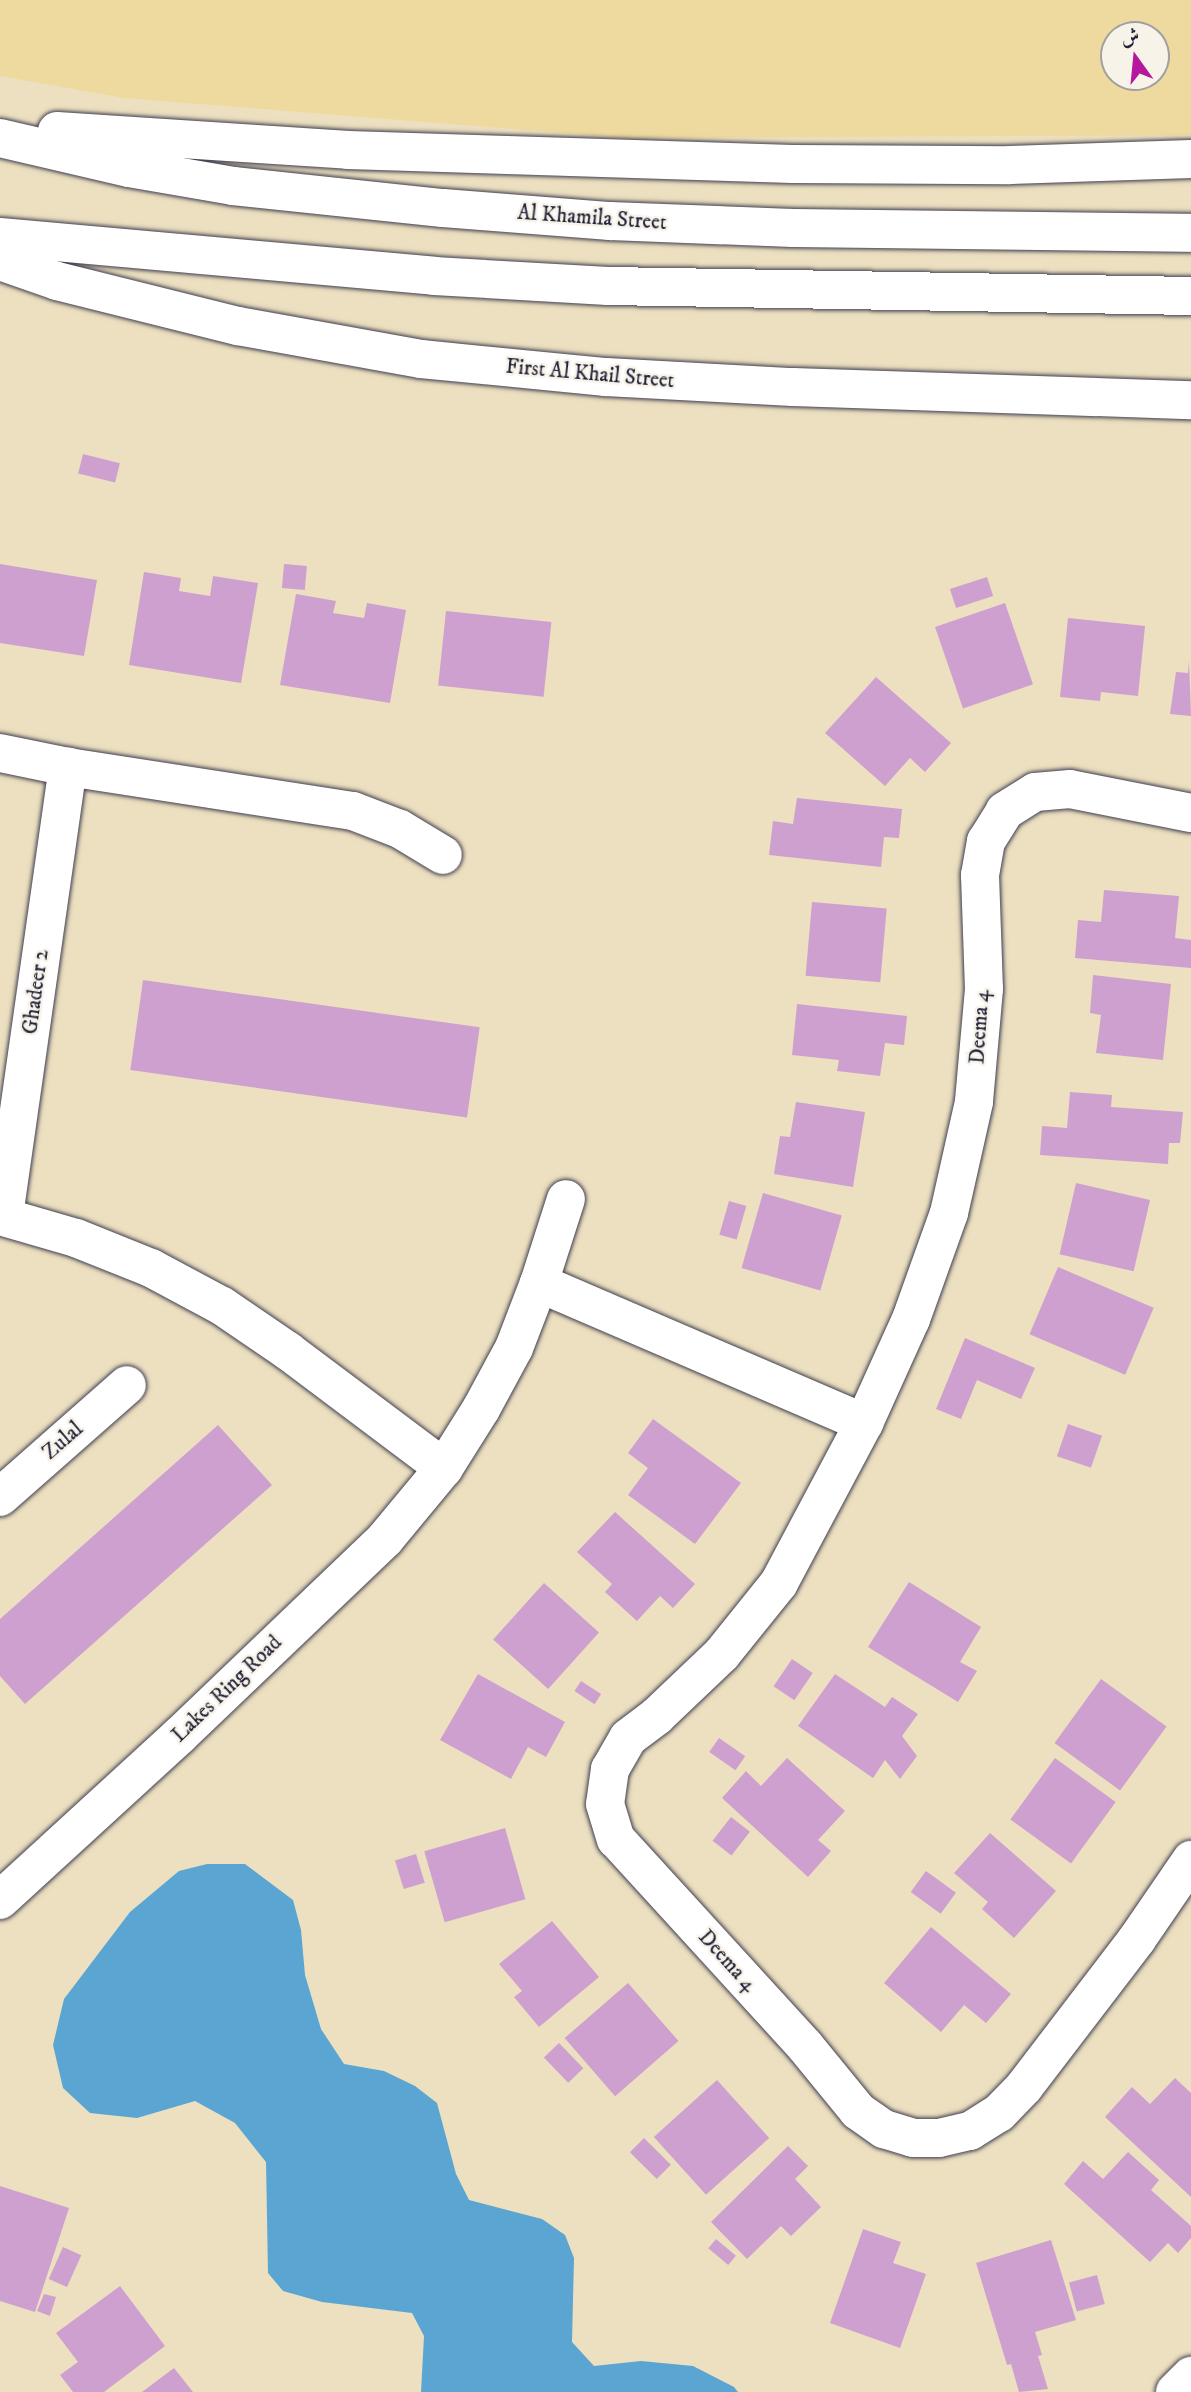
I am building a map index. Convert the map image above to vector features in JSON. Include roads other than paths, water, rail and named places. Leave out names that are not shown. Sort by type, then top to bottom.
[{"type":"street","points":[[0,126],[136,138],[348,150],[793,164],[1010,165],[1191,159]]},
{"type":"street","name":"Al Khamila Street","points":[[0,138],[130,168],[233,186],[456,209],[610,221],[793,228],[1191,233]]},
{"type":"street","points":[[0,237],[434,276],[608,286],[1191,296]]},
{"type":"street","name":"First Al Khail Street","points":[[0,261],[57,281],[238,326],[421,359],[606,377],[780,387],[1191,400]]},
{"type":"street","points":[[0,753],[68,767],[353,811],[400,829],[443,855]]},
{"type":"street","name":"Ghadeer 2","points":[[2,1216],[68,767]]},
{"type":"street","name":"Deema 4","points":[[1191,813],[1070,789],[1035,792],[1005,811],[986,841],[980,875],[984,989],[974,1102],[949,1213],[911,1319],[864,1423],[779,1583],[722,1654],[657,1716],[628,1738],[610,1769],[606,1804],[616,1839],[805,2046],[858,2111],[884,2129],[914,2138],[939,2138],[970,2131],[999,2113],[1024,2087],[1137,1939],[1191,1860]]},
{"type":"street","name":"Lakes Ring Road","points":[[0,1900],[179,1736],[385,1539],[444,1468],[481,1409],[514,1348],[539,1283],[566,1199]]},
{"type":"street","points":[[2,1216],[76,1237],[151,1268],[222,1306],[288,1351],[444,1468]]},
{"type":"street","points":[[539,1283],[864,1423]]},
{"type":"street","name":"Zulal","points":[[0,1497],[127,1385]]},
{"type":"street","points":[[1175,2392],[1191,2376]]},
{"type":"water","points":[[207,1864],[245,1864],[293,1900],[301,1930],[305,1975],[321,2029],[344,2064],[384,2071],[415,2086],[437,2103],[456,2174],[469,2200],[542,2219],[565,2235],[574,2258],[572,2342],[594,2366],[641,2361],[693,2366],[734,2387],[738,2392],[421,2392],[424,2336],[412,2313],[322,2302],[283,2291],[268,2273],[266,2162],[235,2123],[195,2101],[137,2118],[90,2113],[63,2088],[53,2045],[64,1999],[130,1912],[179,1871]]}]
